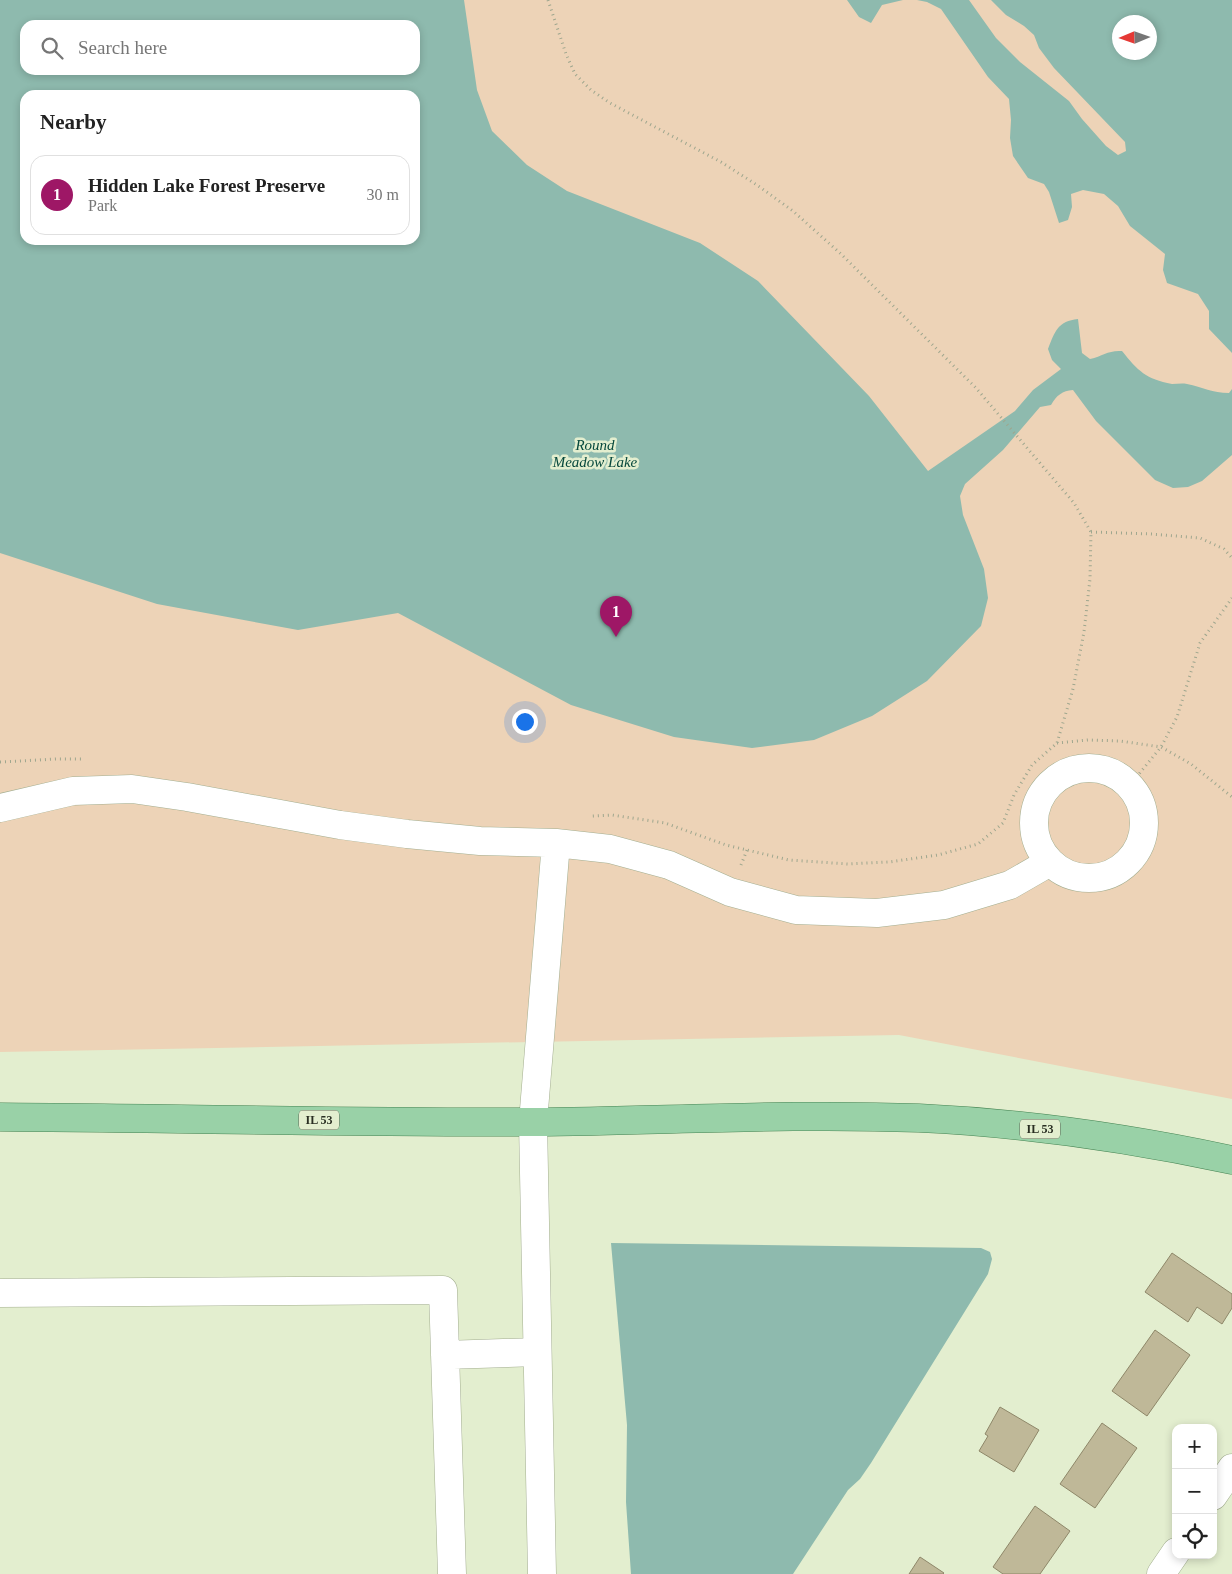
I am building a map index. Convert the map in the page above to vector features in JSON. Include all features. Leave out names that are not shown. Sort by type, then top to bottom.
[{"type":"main road","name":"IL 53","points":[[0,1117],[533,1122],[845,1116],[920,1118],[1000,1124],[1095,1135],[1164,1146],[1232,1160]]},
{"type":"street","points":[[1096,767],[1114,773],[1130,785],[1140,801],[1145,818],[1139,848],[1128,863],[1116,872],[1097,878],[1077,877],[1067,874],[1050,862],[1038,846],[1034,825],[1036,805],[1046,788],[1060,775],[1078,768],[1096,767]]},
{"type":"street","points":[[0,808],[73,791],[132,789],[407,834],[480,841],[556,843],[610,849],[669,865],[730,892],[805,911],[877,913],[944,905],[1010,884],[1050,862]]},
{"type":"street","points":[[542,1574],[533,1122],[556,843]]},
{"type":"street","points":[[0,1293],[443,1290],[452,1574]]},
{"type":"street","points":[[445,1354],[537,1352]]},
{"type":"street","points":[[1217,1490],[1232,1468]]},
{"type":"street","points":[[1161,1574],[1172,1558]]},
{"type":"path","points":[[548,0],[566,54],[575,74],[591,90],[610,103],[721,162],[757,184],[793,211],[841,254],[976,388],[1074,503],[1091,532],[1090,579],[1084,632],[1073,689],[1057,743],[1032,765],[1014,795],[1003,823],[978,844],[938,855],[889,862],[848,864],[789,860],[726,845],[665,823],[612,815],[582,816]]},
{"type":"path","points":[[1091,532],[1200,538],[1224,549],[1232,558]]},
{"type":"path","points":[[1130,785],[1161,747],[1177,717],[1200,644],[1232,598]]},
{"type":"path","points":[[1057,743],[1088,740],[1120,741],[1161,747],[1191,764],[1232,797]]},
{"type":"path","points":[[0,762],[57,759],[92,760]]},
{"type":"shaded area","points":[[0,0],[1232,0],[1232,1099],[899,1035],[0,1052]]},
{"type":"water","name":"Round Meadow Lake","points":[[0,0],[464,0],[477,90],[492,131],[527,165],[567,191],[700,243],[758,281],[869,396],[928,471],[1015,411],[1033,390],[1061,369],[1052,360],[1048,349],[1058,328],[1071,320],[1078,319],[1082,353],[1090,359],[1109,352],[1122,351],[1138,369],[1155,380],[1172,384],[1187,384],[1223,393],[1229,393],[1232,389],[1232,455],[1202,481],[1188,487],[1173,488],[1155,480],[1096,421],[1073,390],[1060,394],[1051,405],[1040,407],[1003,450],[965,484],[960,496],[963,515],[984,569],[988,598],[981,626],[927,681],[872,716],[814,740],[752,748],[674,737],[571,705],[398,613],[298,630],[157,604],[0,553]]},
{"type":"water","points":[[847,0],[903,0],[882,5],[871,23],[859,17]]},
{"type":"water","points":[[917,0],[969,0],[996,38],[1020,62],[1069,101],[1106,146],[1118,155],[1126,151],[1125,142],[1054,68],[1039,48],[1034,35],[1024,26],[1006,15],[991,0],[1232,0],[1232,353],[1209,329],[1209,311],[1198,294],[1167,283],[1163,270],[1165,254],[1130,226],[1118,206],[1104,194],[1083,190],[1071,194],[1072,207],[1068,220],[1059,223],[1049,192],[1044,184],[1028,178],[1013,156],[1010,138],[1009,99],[988,77],[941,9],[927,2]]},
{"type":"water","points":[[611,1243],[981,1248],[990,1252],[992,1259],[988,1274],[871,1463],[860,1479],[848,1490],[793,1574],[631,1574],[626,1502],[627,1425]]},
{"type":"building","points":[[1172,1253],[1232,1294],[1232,1308],[1222,1324],[1197,1307],[1188,1322],[1145,1292]]},
{"type":"building","points":[[1155,1330],[1190,1355],[1147,1416],[1112,1391]]},
{"type":"building","points":[[1000,1407],[1039,1430],[1014,1472],[979,1451],[988,1436],[985,1434]]},
{"type":"building","points":[[1102,1423],[1137,1448],[1095,1508],[1060,1484]]},
{"type":"building","points":[[1035,1506],[1070,1531],[1040,1574],[1003,1574],[993,1567]]},
{"type":"building","points":[[920,1557],[944,1573],[909,1574]]},
{"type":"place","name":"Hidden Lake Forest Preserve","points":[[616,637]]}]
